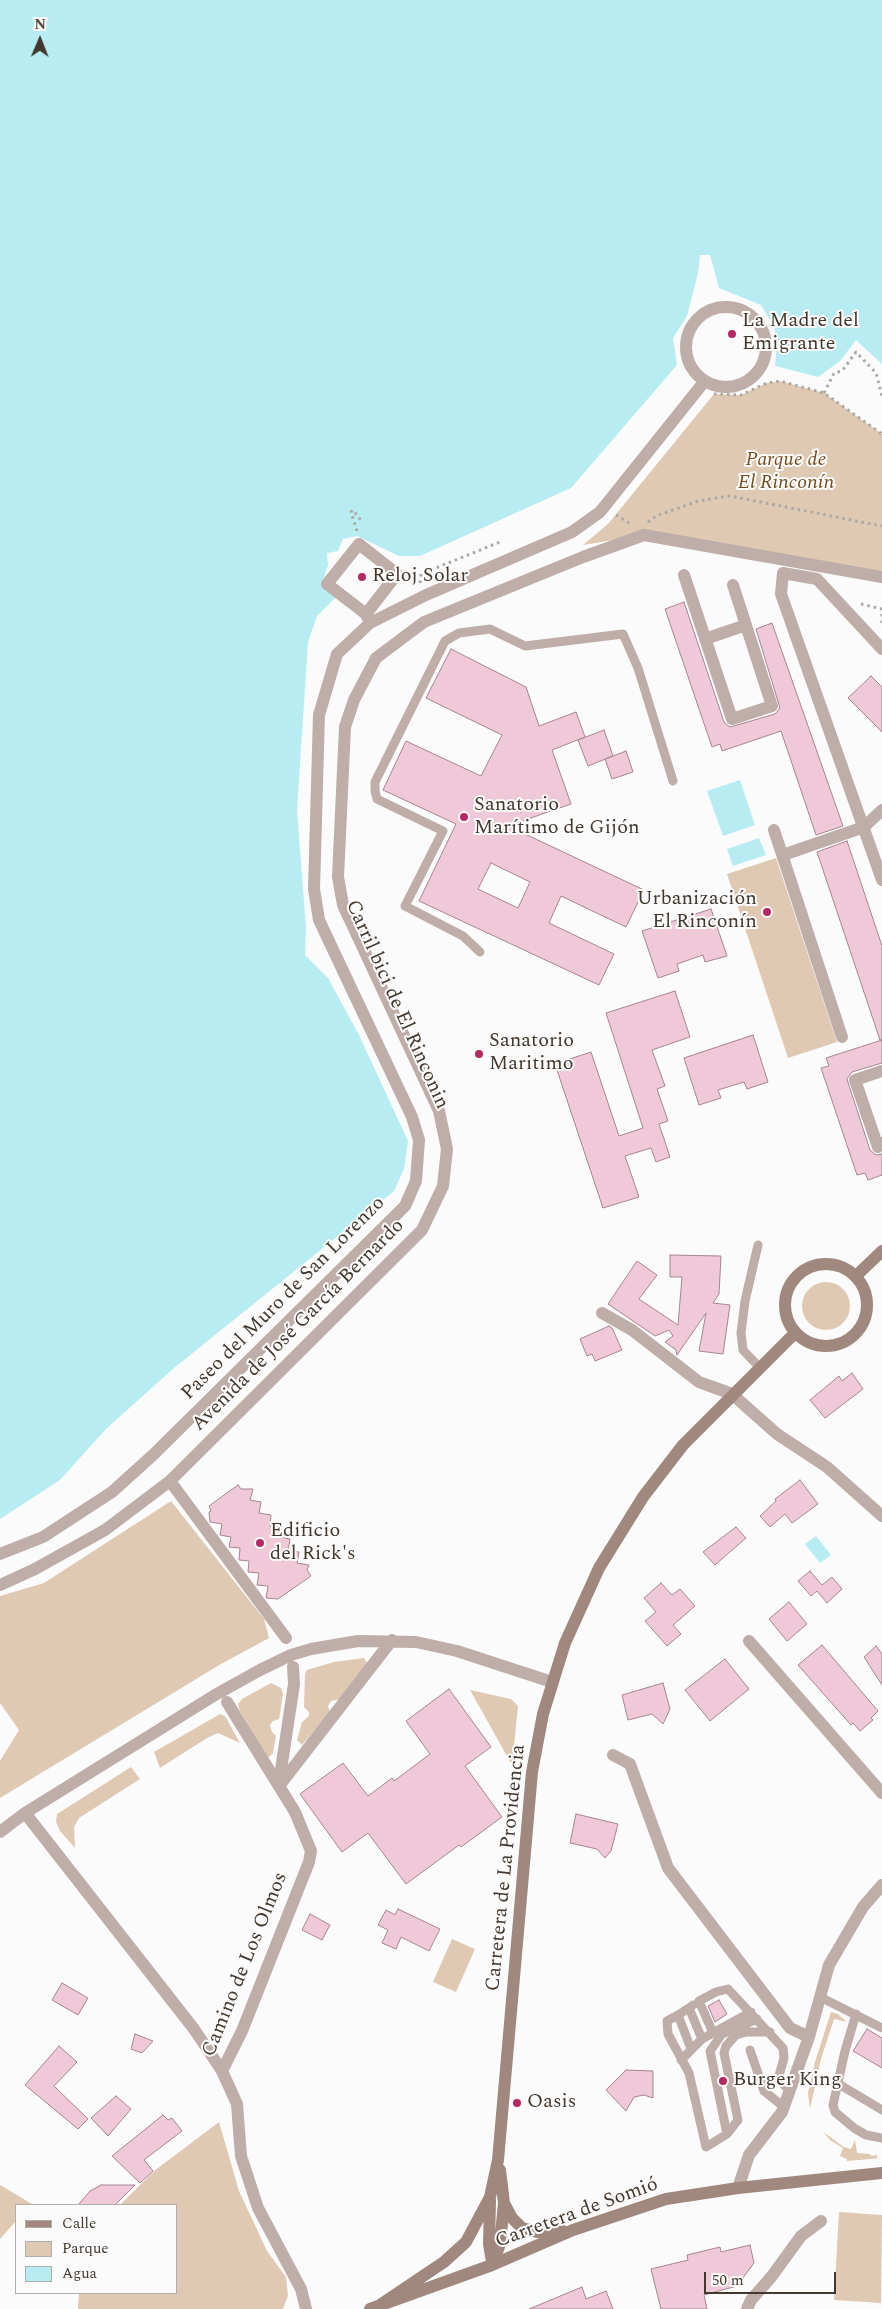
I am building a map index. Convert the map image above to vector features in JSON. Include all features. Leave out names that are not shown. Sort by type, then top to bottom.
[{"type":"street","points":[[727,306],[748,312],[764,330],[767,354],[755,376],[728,388],[704,382],[693,372],[686,357],[689,329],[702,313],[727,306]]},
{"type":"street","name":"Paseo del Muro de San Lorenzo","points":[[368,619],[572,532],[600,512],[704,382]]},
{"type":"street","name":"Avenida de José García Bernardo","points":[[0,1585],[36,1569],[105,1530],[170,1481],[422,1230],[443,1186],[447,1148],[440,1111],[344,905],[338,877],[345,727],[354,700],[376,658],[424,622],[591,554],[644,535],[882,577]]},
{"type":"street","name":"Paseo del Muro de San Lorenzo","points":[[0,1554],[43,1537],[112,1492],[153,1455],[405,1206],[416,1181],[419,1140],[412,1117],[319,920],[314,889],[319,715],[337,654],[368,619],[397,574],[359,544],[327,584],[368,619]]},
{"type":"street","points":[[882,649],[817,579],[783,573],[781,594],[882,880]]},
{"type":"street","points":[[684,576],[732,719],[772,706],[733,585]]},
{"type":"street","points":[[705,638],[746,625]]},
{"type":"street","points":[[782,855],[864,827],[882,810]]},
{"type":"street","points":[[774,830],[842,1038]]},
{"type":"street","points":[[882,1071],[855,1080],[878,1147],[882,1143]]},
{"type":"street","points":[[856,1276],[882,1251]]},
{"type":"street","points":[[821,1263],[839,1265],[856,1276],[864,1289],[867,1306],[864,1322],[854,1336],[840,1344],[823,1346],[807,1342],[795,1333],[787,1313],[786,1296],[793,1280],[805,1269],[821,1263]]},
{"type":"street","points":[[602,1313],[632,1330],[699,1382],[732,1394],[777,1434],[827,1467],[882,1516]]},
{"type":"street","name":"Carretera de La Providencia","points":[[492,2265],[489,2244],[490,2197],[498,2160],[532,1772],[552,1682],[565,1643],[599,1568],[638,1505],[683,1445],[795,1333]]},
{"type":"street","points":[[170,1481],[286,1638]]},
{"type":"street","points":[[0,1832],[25,1813],[216,1694],[291,1655],[328,1645],[358,1640],[392,1640],[439,1646],[552,1682]]},
{"type":"street","points":[[279,1786],[392,1640]]},
{"type":"street","points":[[749,1641],[882,1793]]},
{"type":"street","points":[[279,1786],[294,1684],[293,1667]]},
{"type":"street","name":"Camino de Los Olmos","points":[[227,1702],[279,1786],[305,1832],[312,1852],[242,2031],[222,2070],[237,2104],[241,2156],[258,2208],[301,2289],[306,2309]]},
{"type":"street","points":[[613,1755],[630,1764],[668,1868],[790,2028],[808,2037]]},
{"type":"street","points":[[25,1813],[194,2029],[222,2070]]},
{"type":"street","points":[[738,2188],[749,2155],[784,2107],[808,2037],[829,1965],[863,1907],[882,1884]]},
{"type":"street","name":"Carretera de La Providencia","points":[[492,2265],[500,2244],[504,2203],[498,2160]]},
{"type":"street","name":"Carretera de Somió","points":[[375,2307],[492,2265],[573,2230],[666,2199],[738,2188],[882,2173]]},
{"type":"street","name":"Carretera de La Providencia","points":[[375,2307],[444,2262],[466,2242],[490,2197]]},
{"type":"street","name":"Carretera de La Providencia","points":[[504,2203],[512,2218],[522,2228],[529,2231],[573,2230]]},
{"type":"street","points":[[747,2309],[751,2300],[772,2276],[801,2236],[821,2221]]},
{"type":"lane","points":[[480,952],[463,936],[405,906],[443,831],[377,799],[374,791],[375,782],[445,641],[459,633],[490,628],[525,646],[623,634],[638,668],[673,781]]},
{"type":"lane","points":[[758,1245],[745,1301],[742,1333],[743,1350],[760,1368]]},
{"type":"lane","points":[[770,2032],[746,2032],[736,2035],[726,2046],[724,2053],[738,2120],[727,2134],[706,2147],[689,2073],[668,2034],[667,2021],[716,1992],[728,1989],[770,2032],[783,2048],[784,2058],[778,2079],[790,2091]]},
{"type":"lane","points":[[820,1997],[882,2028]]},
{"type":"lane","points":[[699,2001],[713,2033]]},
{"type":"lane","points":[[689,2008],[702,2039]]},
{"type":"lane","points":[[856,2014],[837,2083],[833,2105],[835,2112],[854,2128],[866,2135],[882,2138]]},
{"type":"lane","points":[[678,2015],[691,2049]]},
{"type":"lane","points":[[681,2060],[702,2039],[754,2016]]},
{"type":"lane","points":[[727,2134],[710,2051],[722,2034],[754,2016]]},
{"type":"lane","points":[[750,2050],[764,2091],[784,2107]]},
{"type":"lane","points":[[837,2083],[882,2110]]},
{"type":"path","points":[[824,393],[834,372],[842,371],[856,352],[876,373],[882,396]]},
{"type":"path","points":[[714,394],[742,396],[767,383],[780,381],[824,393],[882,434]]},
{"type":"path","points":[[644,524],[656,516],[714,497],[730,496],[882,526]]},
{"type":"path","points":[[357,528],[351,512],[353,510],[363,522]]},
{"type":"path","points":[[616,514],[634,526]]},
{"type":"path","points":[[419,598],[421,574],[500,542]]},
{"type":"path","points":[[882,614],[882,623]]},
{"type":"green space","name":"Parque de El Rinconín","points":[[780,381],[824,393],[882,434],[882,577],[644,535],[583,545],[608,524],[714,394],[741,395],[767,383]]},
{"type":"green space","points":[[776,858],[837,1042],[788,1058],[727,874]]},
{"type":"green space","points":[[826,1282],[835,1284],[843,1289],[848,1297],[850,1306],[848,1315],[843,1323],[835,1328],[826,1330],[817,1328],[809,1323],[804,1315],[802,1306],[804,1297],[809,1289],[817,1284]]},
{"type":"green space","points":[[171,1501],[264,1619],[269,1638],[221,1664],[0,1798],[0,1761],[19,1730],[0,1703],[0,1596],[44,1583]]},
{"type":"green space","points":[[364,1658],[368,1664],[341,1699],[331,1701],[328,1706],[330,1712],[302,1745],[297,1740],[302,1722],[309,1716],[309,1712],[304,1707],[305,1674],[307,1670],[334,1662]]},
{"type":"green space","points":[[271,1683],[281,1688],[283,1694],[279,1719],[273,1721],[270,1725],[272,1732],[276,1736],[273,1753],[268,1758],[239,1709],[238,1704],[242,1699]]},
{"type":"green space","points":[[470,1690],[511,1699],[518,1706],[512,1765]]},
{"type":"green space","points":[[220,1714],[225,1716],[240,1743],[218,1733],[160,1768],[154,1752]]},
{"type":"green space","points":[[131,1767],[140,1779],[79,1818],[74,1827],[75,1848],[60,1831],[56,1822],[57,1814]]},
{"type":"green space","points":[[452,1939],[475,1949],[456,1992],[433,1982]]},
{"type":"green space","points":[[831,2012],[838,2014],[847,2022],[834,2019],[821,2059],[810,2109],[808,2093],[815,2062]]},
{"type":"green space","points":[[219,2122],[239,2191],[267,2251],[286,2277],[288,2296],[283,2309],[78,2309],[79,2294],[178,2294],[178,2204],[121,2204],[154,2171]]},
{"type":"green space","points":[[823,2132],[844,2147],[851,2149],[855,2140],[857,2153],[870,2154],[871,2156],[877,2155],[877,2158],[882,2158],[847,2161],[847,2159],[840,2156],[843,2148],[830,2140]]},
{"type":"green space","points":[[0,2185],[32,2204],[15,2204],[15,2222],[0,2239]]},
{"type":"green space","points":[[839,2212],[882,2215],[881,2303],[834,2300]]},
{"type":"water","points":[[0,0],[882,0],[882,364],[856,340],[840,361],[818,377],[775,366],[777,342],[774,327],[761,305],[719,288],[710,255],[700,255],[698,273],[687,316],[673,338],[677,365],[571,488],[420,556],[399,556],[357,536],[343,539],[338,551],[327,553],[328,565],[323,581],[335,598],[317,616],[308,642],[297,810],[306,928],[305,955],[328,978],[359,1035],[408,1141],[404,1169],[394,1191],[174,1368],[106,1429],[60,1480],[0,1519]]},
{"type":"water","name":"Urbanización El Rinconín","points":[[740,780],[755,825],[723,836],[707,791]]},
{"type":"water","name":"Urbanización El Rinconín","points":[[759,838],[766,855],[733,866],[727,849]]},
{"type":"water","points":[[816,1536],[831,1555],[820,1563],[805,1544]]},
{"type":"building","points":[[684,602],[724,722],[730,727],[775,714],[780,708],[756,629],[772,623],[843,826],[816,835],[781,731],[722,751],[720,744],[712,747],[665,609]]},
{"type":"building","name":"Sanatorio Marítimo de Gijón","points":[[451,649],[526,687],[539,726],[576,712],[585,737],[552,750],[571,804],[508,826],[644,890],[626,927],[561,896],[549,923],[614,954],[599,985],[419,901],[456,824],[383,790],[406,741],[481,776],[502,735],[426,698]],"holes":[[[491,863],[530,882],[518,908],[478,889]]]},
{"type":"building","points":[[871,676],[882,687],[882,732],[848,698]]},
{"type":"building","points":[[604,730],[613,756],[588,766],[578,740]]},
{"type":"building","points":[[626,751],[633,772],[612,779],[605,759]]},
{"type":"building","points":[[847,841],[882,946],[882,1039],[880,1040],[817,852]]},
{"type":"building","points":[[711,909],[727,956],[705,962],[703,955],[677,964],[679,971],[658,978],[642,931]]},
{"type":"building","points":[[675,991],[690,1037],[652,1050],[665,1086],[657,1089],[668,1121],[659,1124],[670,1157],[656,1162],[651,1148],[625,1156],[639,1197],[603,1208],[555,1064],[591,1052],[619,1136],[643,1128],[606,1013]]},
{"type":"building","points":[[753,1035],[768,1082],[747,1089],[744,1082],[718,1090],[721,1098],[699,1105],[684,1058]]},
{"type":"building","points":[[882,1040],[882,1063],[852,1072],[847,1079],[870,1150],[876,1155],[882,1154],[882,1175],[868,1180],[865,1173],[857,1175],[821,1068],[829,1066],[826,1058]]},
{"type":"building","points":[[670,1255],[721,1256],[719,1294],[713,1303],[730,1305],[723,1354],[699,1351],[706,1313],[677,1355],[676,1350],[665,1342],[673,1336],[669,1330],[655,1336],[608,1304],[637,1261],[657,1275],[639,1299],[678,1325],[682,1277],[670,1277]]},
{"type":"building","points":[[609,1326],[612,1328],[622,1350],[595,1361],[592,1354],[587,1356],[580,1339]]},
{"type":"building","points":[[852,1373],[863,1389],[825,1418],[810,1400],[839,1376],[842,1381]]},
{"type":"building","points":[[800,1480],[818,1504],[792,1523],[785,1514],[770,1527],[760,1516],[776,1501],[775,1499]]},
{"type":"building","name":"Edificio del Rick's","points":[[238,1485],[241,1489],[253,1489],[250,1500],[261,1502],[259,1513],[271,1515],[270,1526],[281,1527],[280,1537],[290,1539],[288,1551],[299,1552],[297,1563],[309,1565],[307,1570],[311,1576],[278,1599],[266,1598],[268,1586],[257,1585],[259,1573],[248,1572],[249,1561],[239,1560],[240,1548],[229,1547],[231,1537],[220,1535],[222,1524],[210,1522],[209,1512],[211,1511],[209,1506]]},
{"type":"building","points":[[736,1527],[746,1538],[715,1565],[703,1552]]},
{"type":"building","points":[[810,1571],[822,1585],[832,1577],[842,1589],[827,1603],[817,1591],[811,1596],[798,1581]]},
{"type":"building","points":[[661,1583],[672,1595],[680,1589],[695,1606],[673,1625],[681,1634],[667,1646],[645,1621],[656,1612],[644,1598]]},
{"type":"building","points":[[789,1602],[807,1624],[787,1641],[769,1619]]},
{"type":"building","points":[[822,1645],[878,1711],[871,1718],[873,1720],[860,1731],[853,1723],[851,1725],[798,1665]]},
{"type":"building","points":[[876,1646],[882,1654],[882,1685],[864,1657]]},
{"type":"building","points":[[725,1659],[749,1689],[710,1721],[685,1690]]},
{"type":"building","points":[[663,1683],[670,1709],[663,1724],[652,1714],[628,1720],[622,1695]]},
{"type":"building","points":[[449,1689],[491,1747],[465,1766],[502,1817],[461,1847],[459,1845],[406,1884],[368,1833],[342,1852],[300,1794],[343,1763],[368,1796],[392,1778],[394,1781],[430,1754],[406,1721]]},
{"type":"building","points":[[576,1814],[618,1824],[611,1851],[605,1858],[597,1849],[570,1843]]},
{"type":"building","points":[[398,1909],[440,1929],[429,1951],[401,1937],[396,1949],[382,1943],[388,1930],[378,1925],[386,1910],[395,1915]]},
{"type":"building","points":[[310,1914],[330,1925],[322,1940],[302,1930]]},
{"type":"building","points":[[62,1983],[88,1998],[78,2015],[52,2000]]},
{"type":"building","points":[[719,2000],[727,2014],[715,2022],[708,2006]]},
{"type":"building","points":[[867,2029],[882,2038],[882,2068],[853,2051]]},
{"type":"building","points":[[135,2034],[153,2041],[142,2053],[131,2049]]},
{"type":"building","points":[[59,2046],[77,2062],[54,2086],[88,2119],[78,2129],[25,2085]]},
{"type":"building","points":[[626,2070],[653,2071],[653,2098],[644,2095],[634,2097],[626,2111],[606,2090]]},
{"type":"building","points":[[116,2096],[131,2109],[108,2136],[91,2118]]},
{"type":"building","points":[[163,2115],[168,2120],[172,2118],[182,2131],[144,2160],[153,2171],[140,2183],[112,2156]]},
{"type":"building","points":[[101,2185],[135,2185],[116,2204],[79,2204],[90,2191]]},
{"type":"building","points":[[750,2245],[754,2263],[737,2286],[704,2295],[707,2309],[661,2309],[651,2269],[688,2260],[687,2255],[720,2247],[721,2252]]},
{"type":"building","points":[[582,2287],[586,2299],[606,2291],[613,2309],[529,2309]]},
{"type":"place","name":"La Madre del Emigrante","points":[[732,334]]},
{"type":"place","name":"Reloj Solar","points":[[362,577]]},
{"type":"place","name":"Sanatorio Marítimo de Gijón","points":[[464,817]]},
{"type":"place","name":"Urbanización El Rinconín","points":[[767,912]]},
{"type":"place","name":"Sanatorio Maritimo","points":[[479,1054]]},
{"type":"place","name":"Edificio del Rick's","points":[[260,1543]]},
{"type":"place","name":"Burger King","points":[[723,2081]]},
{"type":"place","name":"Oasis","points":[[517,2103]]}]
